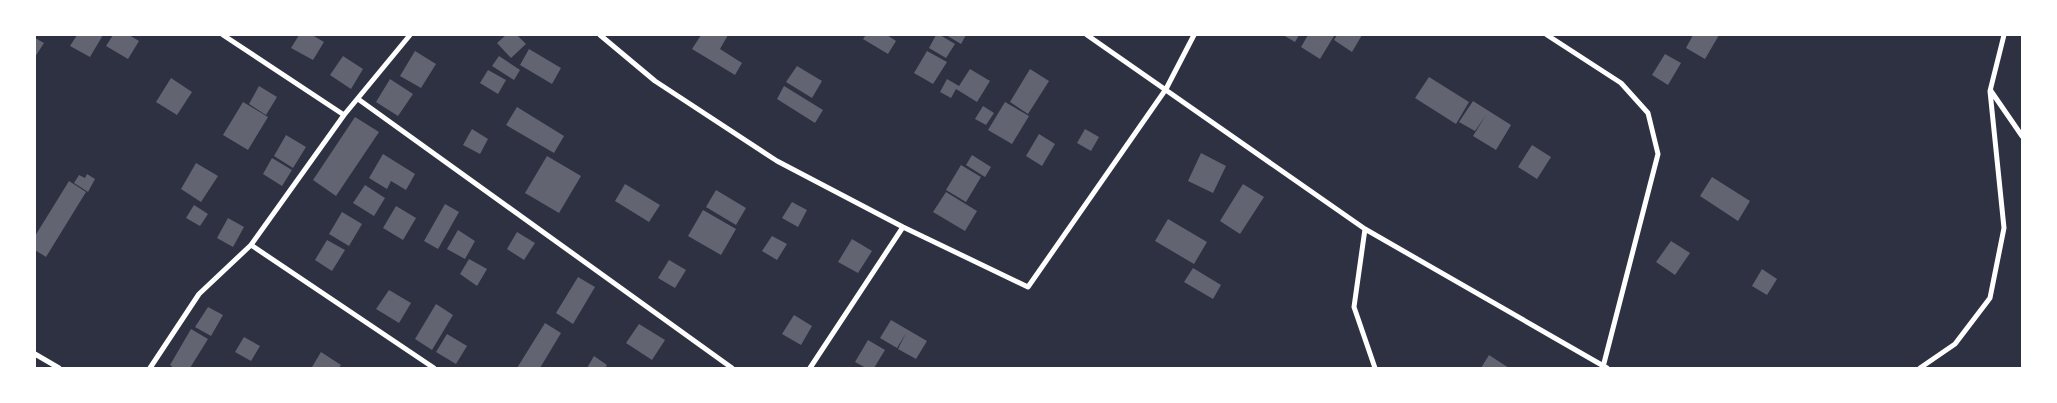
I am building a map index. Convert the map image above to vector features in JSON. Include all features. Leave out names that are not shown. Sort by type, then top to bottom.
[{"type":"street","points":[[223,35],[344,115]]},
{"type":"street","points":[[150,368],[199,294],[251,245],[344,115],[410,35]]},
{"type":"street","points":[[600,35],[655,81],[777,161],[904,227],[1028,286],[1166,89],[1194,35]]},
{"type":"street","points":[[1087,35],[1365,229],[1605,368],[1658,154],[1648,113],[1621,83],[1547,35]]},
{"type":"street","points":[[1920,368],[1955,344],[1990,298],[2004,228],[1990,91],[2004,35]]},
{"type":"street","points":[[1990,91],[2022,136]]},
{"type":"street","points":[[358,99],[732,368]]},
{"type":"street","points":[[810,368],[904,227]]},
{"type":"street","points":[[1365,229],[1354,307],[1375,368]]},
{"type":"street","points":[[251,245],[434,368]]},
{"type":"street","points":[[35,354],[59,368]]},
{"type":"building","points":[[77,35],[103,35],[90,57],[70,46]]},
{"type":"building","points":[[113,35],[129,35],[139,41],[128,59],[106,46]]},
{"type":"building","points":[[299,35],[312,35],[324,42],[313,60],[291,48]]},
{"type":"building","points":[[506,35],[517,35],[526,44],[511,58],[497,43]]},
{"type":"building","points":[[701,35],[728,35],[720,49],[742,63],[735,75],[692,49]]},
{"type":"building","points":[[866,35],[887,35],[896,41],[888,54],[863,39]]},
{"type":"building","points":[[936,35],[940,35],[955,44],[946,58],[929,48]]},
{"type":"building","points":[[946,35],[966,35],[961,44]]},
{"type":"building","points":[[1283,35],[1299,35],[1295,42]]},
{"type":"building","points":[[1308,35],[1334,36],[1320,59],[1301,47]]},
{"type":"building","points":[[1337,35],[1362,35],[1352,52],[1334,40]]},
{"type":"building","points":[[1693,35],[1719,35],[1705,59],[1686,48]]},
{"type":"building","points":[[35,38],[44,43],[35,57]]},
{"type":"building","points":[[529,49],[561,68],[552,84],[520,65]]},
{"type":"building","points":[[415,51],[436,64],[421,88],[400,76]]},
{"type":"building","points":[[927,51],[947,62],[933,84],[914,73]]},
{"type":"building","points":[[1665,54],[1681,63],[1668,85],[1652,75]]},
{"type":"building","points":[[343,56],[363,69],[351,89],[330,75]]},
{"type":"building","points":[[499,56],[520,70],[514,80],[492,66]]},
{"type":"building","points":[[797,66],[822,81],[812,98],[786,82]]},
{"type":"building","points":[[970,69],[990,81],[977,102],[956,89],[951,98],[940,92],[947,79],[959,86]]},
{"type":"building","points":[[1030,69],[1049,81],[1028,114],[1010,102]]},
{"type":"building","points":[[488,70],[506,80],[498,94],[480,83]]},
{"type":"building","points":[[1429,77],[1469,102],[1456,124],[1415,98]]},
{"type":"building","points":[[171,78],[192,92],[177,115],[156,102]]},
{"type":"building","points":[[390,79],[413,94],[398,116],[376,102]]},
{"type":"building","points":[[259,86],[277,97],[266,115],[249,104]]},
{"type":"building","points":[[784,86],[823,110],[815,123],[777,99]]},
{"type":"building","points":[[1473,101],[1511,125],[1496,150],[1473,136],[1486,115],[1475,131],[1459,122]]},
{"type":"building","points":[[243,102],[268,117],[248,150],[223,135]]},
{"type":"building","points":[[1005,102],[1029,116],[1012,144],[988,130]]},
{"type":"building","points":[[983,106],[994,113],[986,125],[975,119]]},
{"type":"building","points":[[517,107],[564,136],[554,153],[506,125]]},
{"type":"building","points":[[355,117],[379,132],[336,196],[313,180]]},
{"type":"building","points":[[472,129],[488,139],[480,154],[463,145]]},
{"type":"building","points":[[1085,129],[1099,137],[1091,151],[1077,143]]},
{"type":"building","points":[[1039,134],[1055,144],[1042,166],[1026,156]]},
{"type":"building","points":[[286,135],[306,147],[293,168],[274,156]]},
{"type":"building","points":[[1532,145],[1551,157],[1537,179],[1518,167]]},
{"type":"building","points":[[1201,153],[1226,166],[1213,193],[1188,181]]},
{"type":"building","points":[[383,154],[415,174],[406,190],[391,181],[387,189],[369,178]]},
{"type":"building","points":[[972,155],[991,167],[985,177],[966,165]]},
{"type":"building","points":[[547,156],[581,176],[559,213],[525,193]]},
{"type":"building","points":[[272,158],[292,170],[282,186],[263,174]]},
{"type":"building","points":[[196,163],[218,176],[201,202],[181,189]]},
{"type":"building","points":[[961,165],[981,177],[966,202],[946,190]]},
{"type":"building","points":[[87,174],[95,179],[88,192],[74,183],[79,175],[85,178]]},
{"type":"building","points":[[1712,177],[1750,201],[1738,221],[1700,196]]},
{"type":"building","points":[[69,181],[86,192],[46,257],[35,250],[35,236]]},
{"type":"building","points":[[625,184],[660,205],[649,222],[615,201]]},
{"type":"building","points":[[1243,184],[1264,197],[1240,234],[1220,221]]},
{"type":"building","points":[[365,185],[385,198],[374,216],[353,203]]},
{"type":"building","points":[[716,190],[746,208],[736,225],[706,207]]},
{"type":"building","points":[[946,192],[977,211],[965,231],[933,212]]},
{"type":"building","points":[[792,202],[807,210],[798,227],[782,218]]},
{"type":"building","points":[[445,204],[459,212],[438,249],[424,241]]},
{"type":"building","points":[[194,205],[208,214],[200,226],[186,218]]},
{"type":"building","points":[[396,206],[416,218],[403,240],[383,228]]},
{"type":"building","points":[[703,210],[736,229],[721,255],[688,236]]},
{"type":"building","points":[[342,212],[362,224],[349,246],[329,234]]},
{"type":"building","points":[[228,218],[244,227],[233,247],[217,238]]},
{"type":"building","points":[[1168,219],[1207,242],[1194,264],[1155,241]]},
{"type":"building","points":[[458,230],[475,241],[465,259],[447,249]]},
{"type":"building","points":[[517,232],[535,243],[524,260],[507,249]]},
{"type":"building","points":[[772,236],[787,244],[777,260],[762,251]]},
{"type":"building","points":[[852,239],[872,251],[858,273],[838,262]]},
{"type":"building","points":[[327,240],[345,250],[332,271],[315,260]]},
{"type":"building","points":[[1671,241],[1690,253],[1675,275],[1656,262]]},
{"type":"building","points":[[469,259],[487,269],[477,286],[460,274]]},
{"type":"building","points":[[669,260],[686,270],[675,288],[658,278]]},
{"type":"building","points":[[1193,268],[1221,285],[1213,299],[1184,282]]},
{"type":"building","points":[[1762,269],[1777,279],[1767,295],[1752,286]]},
{"type":"building","points":[[578,277],[595,287],[573,324],[556,313]]},
{"type":"building","points":[[389,290],[411,303],[399,323],[376,309]]},
{"type":"building","points":[[436,304],[453,315],[432,350],[415,339]]},
{"type":"building","points":[[208,307],[223,315],[211,336],[195,327]]},
{"type":"building","points":[[794,315],[812,326],[801,345],[782,334]]},
{"type":"building","points":[[891,320],[927,341],[916,359],[898,349],[906,333],[897,348],[880,338]]},
{"type":"building","points":[[545,323],[561,333],[540,368],[517,368]]},
{"type":"building","points":[[639,324],[665,340],[652,360],[626,343]]},
{"type":"building","points":[[191,329],[208,339],[190,368],[174,368],[170,365]]},
{"type":"building","points":[[447,334],[467,346],[456,364],[436,352]]},
{"type":"building","points":[[244,337],[260,346],[251,361],[235,352]]},
{"type":"building","points":[[868,340],[885,350],[874,368],[866,368],[855,362]]},
{"type":"building","points":[[321,352],[341,365],[339,368],[312,367]]},
{"type":"building","points":[[1489,355],[1509,368],[1481,368]]},
{"type":"building","points":[[594,356],[607,365],[605,368],[587,368]]}]
